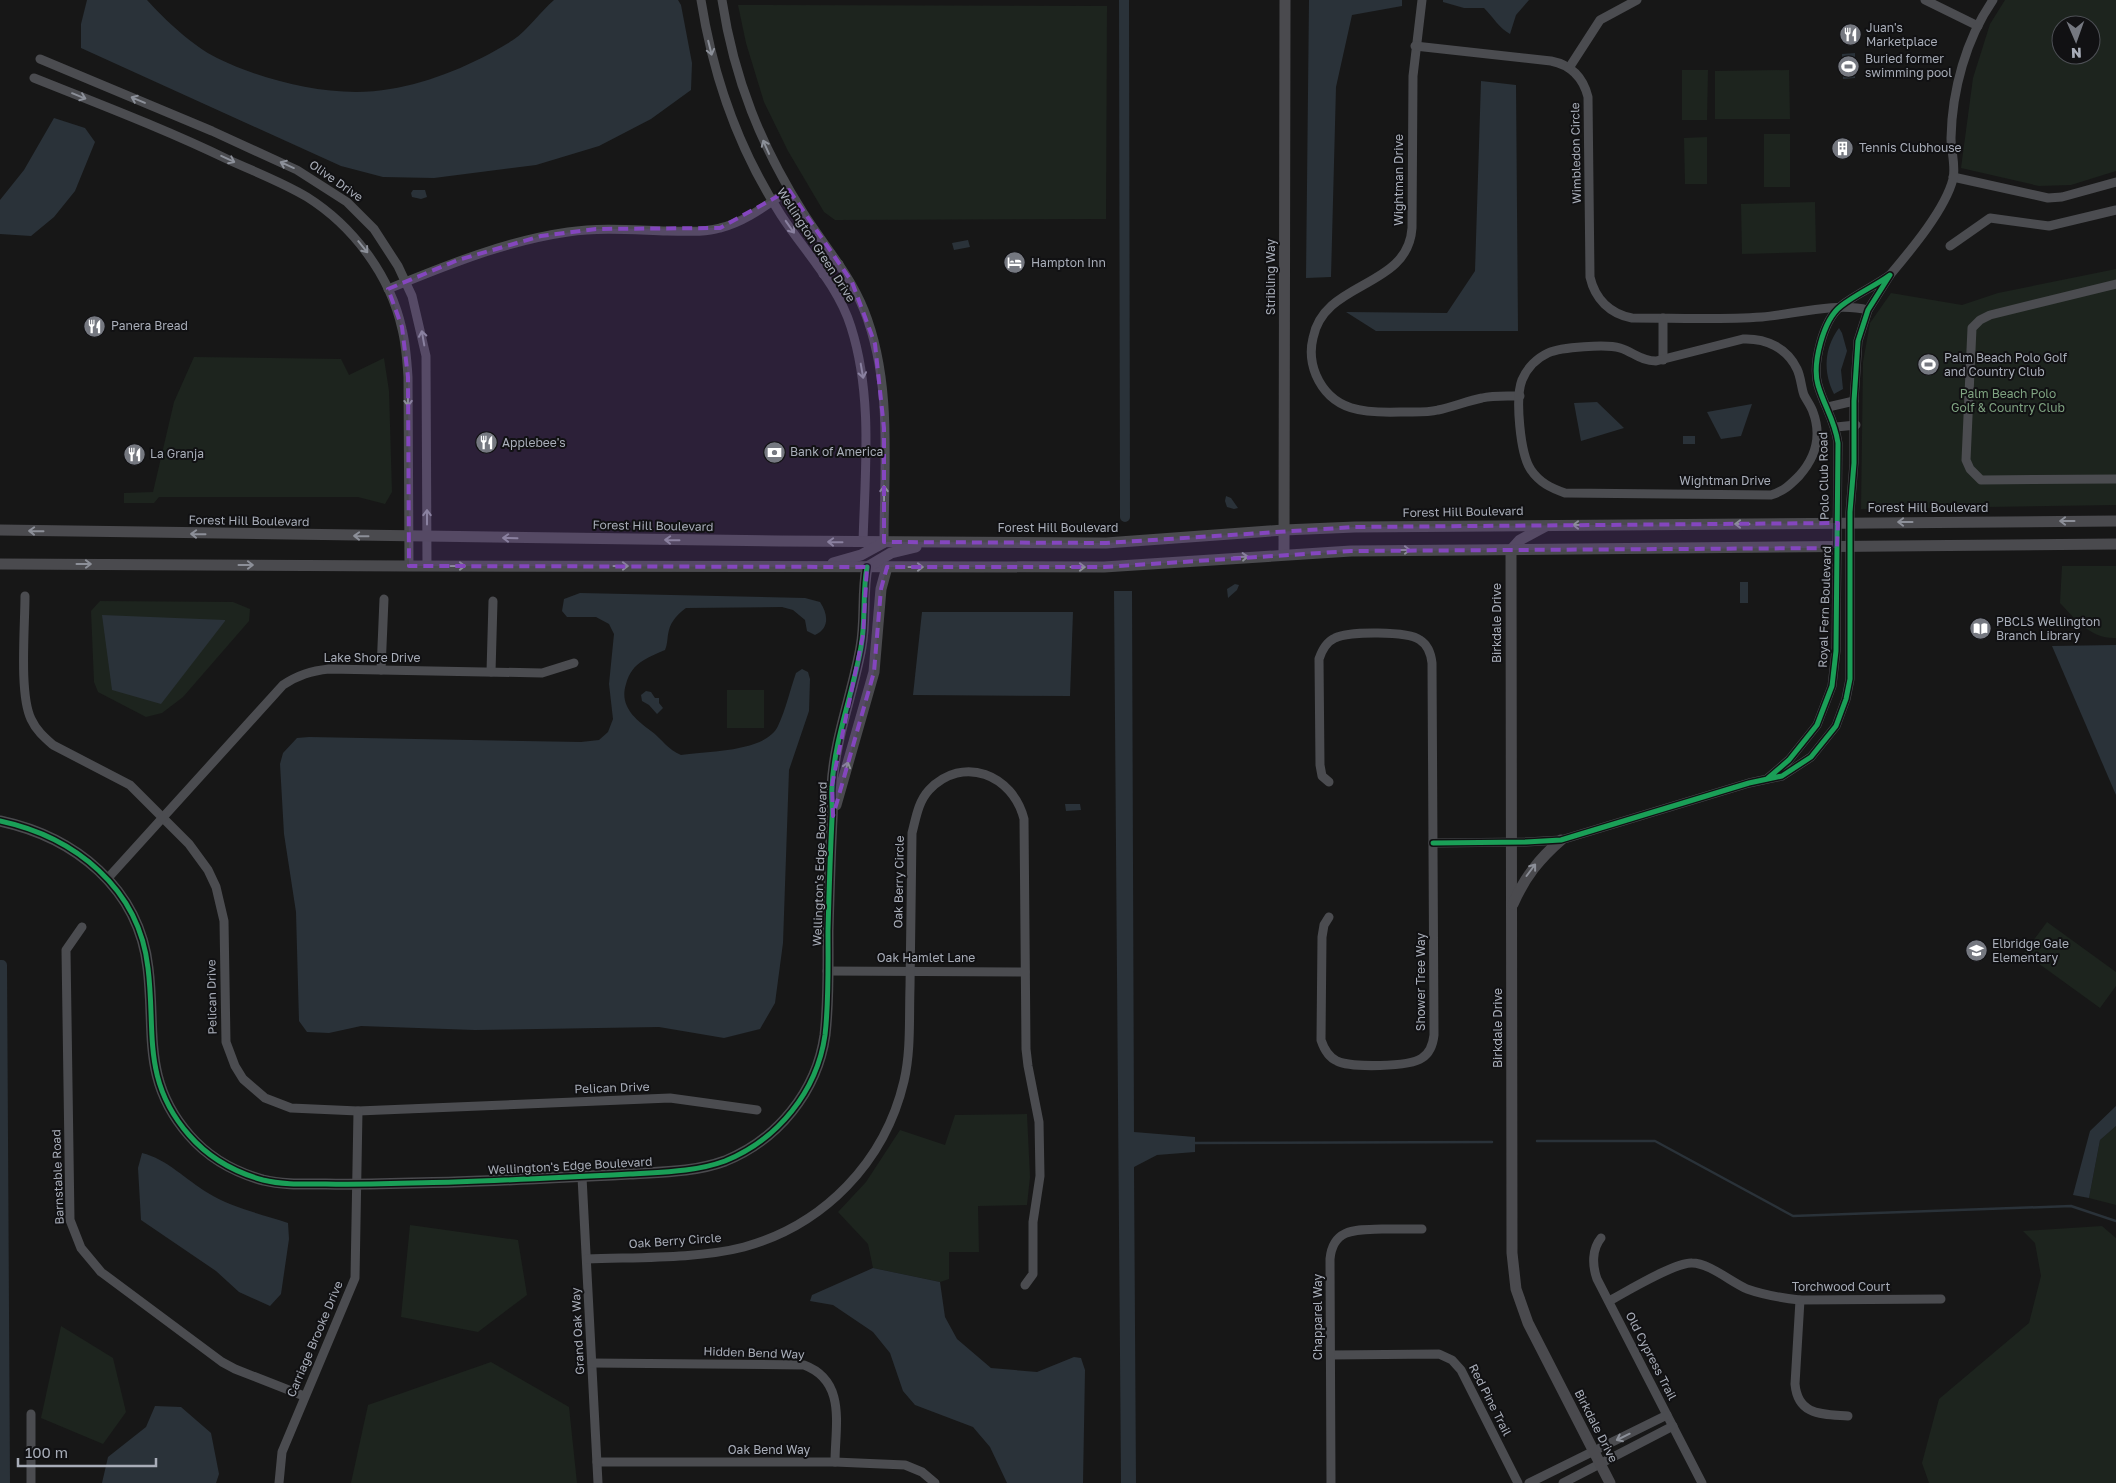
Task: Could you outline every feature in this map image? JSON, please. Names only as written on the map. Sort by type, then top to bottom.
[{"type":"main road","name":"Stribling Way","points":[[1284,554],[1285,0]]},
{"type":"main road","name":"Forest Hill Boulevard","points":[[0,530],[410,537],[1106,543],[1284,530],[1548,525],[1844,528],[2116,521]]},
{"type":"main road","points":[[1511,550],[1520,540],[1548,525]]},
{"type":"main road","points":[[822,566],[861,554],[884,542]]},
{"type":"main road","points":[[867,567],[891,553],[938,542]]},
{"type":"main road","points":[[0,564],[1104,567],[1351,550],[1851,548],[2116,544]]},
{"type":"main road","name":"Birkdale Drive","points":[[1511,550],[1510,843],[1512,908],[1512,1253],[1514,1274],[1516,1289],[1528,1323],[1610,1483]]},
{"type":"main road","name":"Wellington's Edge Boulevard","points":[[0,822],[25,827],[64,844],[94,864],[108,878],[127,904],[140,931],[149,970],[151,1046],[154,1066],[169,1107],[188,1134],[215,1158],[232,1168],[257,1178],[283,1184],[358,1185],[582,1177],[704,1167],[737,1155],[768,1136],[793,1110],[804,1094],[820,1058],[826,1020],[830,852],[833,816],[832,785],[863,635],[863,586],[867,567]]},
{"type":"main road","name":"Wellington's Edge Boulevard","points":[[833,816],[874,672],[881,589],[887,567]]},
{"type":"main road","points":[[1512,908],[1526,876],[1548,851],[1562,840]]},
{"type":"street","name":"Wellington Green Drive","points":[[702,0],[713,58],[728,106],[746,152],[773,201],[823,274],[851,326],[864,382],[866,434],[863,542]]},
{"type":"street","name":"Wellington Green Drive","points":[[722,0],[728,42],[738,78],[770,156],[789,190],[852,282],[875,344],[881,375],[884,428],[884,542]]},
{"type":"street","name":"Wightman Drive","points":[[1422,0],[1415,46],[1413,76],[1412,228],[1410,242],[1401,259],[1392,268],[1338,298],[1323,314],[1316,326],[1311,344],[1313,366],[1322,386],[1332,396],[1350,408],[1364,412],[1430,412],[1482,398],[1520,396]]},
{"type":"street","points":[[1415,46],[1551,61],[1569,68],[1600,20],[1637,0]]},
{"type":"street","points":[[1925,0],[1978,26]]},
{"type":"street","points":[[1993,0],[1978,26],[1962,67],[1954,105],[1951,138],[1953,177],[2048,198],[2062,197],[2116,182]]},
{"type":"street","name":"Olive Drive","points":[[40,59],[212,131],[297,170],[347,202],[374,229],[406,282],[417,313],[426,362],[426,566]]},
{"type":"street","name":"Wimbledon Circle","points":[[1569,68],[1580,77],[1588,97],[1590,277],[1593,289],[1604,305],[1620,315],[1632,318],[1759,317],[1839,307],[1856,307],[1868,310]]},
{"type":"street","points":[[34,78],[212,151],[306,197],[349,230],[368,254],[388,289],[402,327],[406,346],[410,566]]},
{"type":"street","name":"Polo Club Road","points":[[1844,528],[1856,425],[1854,401],[1858,340],[1868,310],[1890,275],[1939,210],[1953,177]]},
{"type":"street","points":[[388,289],[458,260],[504,245],[541,236],[596,229],[682,231],[720,228],[749,216],[789,190]]},
{"type":"street","points":[[1950,246],[1990,218],[2049,226],[2116,210]]},
{"type":"street","points":[[823,274],[839,264]]},
{"type":"street","name":"Polo Club Road","points":[[1844,528],[1836,427],[1818,384],[1816,360],[1822,335],[1839,307],[1890,275]]},
{"type":"street","points":[[2116,284],[1990,315],[1980,320],[1972,328],[1966,460],[1970,469],[1981,480],[2116,479]]},
{"type":"street","points":[[1663,318],[1663,360]]},
{"type":"street","name":"Wightman Drive","points":[[1750,339],[1769,342],[1789,357],[1796,368],[1804,394],[1814,412],[1817,433],[1816,446],[1811,460],[1794,482],[1784,491],[1771,495],[1566,493],[1552,488],[1541,481],[1528,465],[1521,446],[1520,396],[1522,381],[1532,364],[1542,356],[1554,351],[1611,346],[1625,350],[1643,360],[1663,360],[1750,339]]},
{"type":"street","points":[[1828,407],[1854,401]]},
{"type":"street","points":[[1836,427],[1856,425]]},
{"type":"street","name":"Royal Fern Boulevard","points":[[1510,843],[1562,840],[1782,776],[1812,757],[1836,726],[1846,699],[1851,662],[1851,548],[1844,528]]},
{"type":"street","name":"Royal Fern Boulevard","points":[[1767,779],[1789,760],[1817,725],[1832,686],[1836,651],[1837,548],[1844,528]]},
{"type":"street","name":"Pelican Drive","points":[[25,596],[24,695],[31,719],[44,737],[53,745],[130,785],[189,844],[199,856],[216,887],[224,921],[226,1042],[239,1072],[253,1089],[278,1104],[290,1108],[358,1111],[670,1098],[757,1110]]},
{"type":"street","points":[[381,670],[384,599]]},
{"type":"street","points":[[491,672],[493,602]]},
{"type":"street","name":"Shower Tree Way","points":[[1329,782],[1322,776],[1320,765],[1319,659],[1325,646],[1335,638],[1348,634],[1407,634],[1420,639],[1428,650],[1432,663],[1434,1035],[1431,1048],[1422,1058],[1410,1064],[1350,1064],[1337,1061],[1327,1053],[1321,1040],[1322,937],[1324,925],[1329,917]]},
{"type":"street","name":"Lake Shore Drive","points":[[108,878],[283,685],[294,678],[318,670],[542,673],[574,664]]},
{"type":"street","name":"Oak Berry Circle","points":[[586,1259],[701,1254],[744,1247],[775,1236],[805,1221],[856,1178],[876,1149],[896,1106],[908,1057],[912,833],[918,810],[925,795],[938,782],[967,772],[980,773],[1001,782],[1013,794],[1021,808],[1024,819],[1026,1049],[1039,1122],[1040,1176],[1033,1222],[1033,1274],[1025,1285]]},
{"type":"street","points":[[1433,843],[1510,843]]},
{"type":"street","name":"Barnstable Road","points":[[82,927],[66,950],[70,1220],[81,1248],[101,1272],[222,1362],[234,1369],[304,1396]]},
{"type":"street","name":"Oak Hamlet Lane","points":[[828,971],[1025,972]]},
{"type":"street","name":"Carriage Brooke Drive","points":[[279,1483],[282,1452],[355,1278],[358,1111]]},
{"type":"street","name":"Grand Oak Way","points":[[582,1177],[598,1483]]},
{"type":"street","name":"Chapparel Way","points":[[1331,1483],[1330,1259],[1333,1246],[1342,1235],[1354,1230],[1422,1229]]},
{"type":"street","name":"Old Cypress Trail","points":[[1601,1238],[1595,1249],[1594,1272],[1702,1483]]},
{"type":"street","name":"Torchwood Court","points":[[1608,1302],[1677,1266],[1691,1263],[1704,1266],[1746,1288],[1766,1295],[1800,1300],[1941,1299]]},
{"type":"street","points":[[1800,1300],[1795,1384],[1798,1397],[1806,1408],[1812,1412],[1848,1416]]},
{"type":"street","name":"Red Pine Trail","points":[[1331,1355],[1439,1354],[1452,1360],[1461,1370],[1518,1483]]},
{"type":"street","name":"Hidden Bend Way","points":[[592,1363],[804,1365],[814,1369],[828,1381],[835,1398],[835,1462]]},
{"type":"street","points":[[30,1414],[31,1483]]},
{"type":"street","points":[[1529,1483],[1667,1415]]},
{"type":"street","points":[[1563,1483],[1673,1426]]},
{"type":"street","name":"Oak Bend Way","points":[[597,1462],[835,1462],[905,1466],[922,1472],[935,1483]]},
{"type":"highlighted area","points":[[789,190],[852,282],[875,344],[884,428],[884,542],[1106,543],[1355,527],[1838,523],[1837,548],[1351,551],[1104,567],[887,567],[881,589],[874,672],[833,816],[832,785],[863,635],[867,567],[409,566],[408,377],[402,327],[388,289],[458,260],[541,236],[596,229],[720,228]]},
{"type":"green space","points":[[2005,0],[2116,0],[2116,171],[2071,185],[2039,186],[1961,168],[1973,78],[1990,24]]},
{"type":"green space","points":[[738,5],[1107,6],[1106,219],[835,220],[824,212],[788,151],[764,102],[746,43]]},
{"type":"green space","points":[[1682,70],[1708,70],[1707,120],[1682,120]]},
{"type":"green space","points":[[1789,70],[1790,119],[1715,119],[1715,71]]},
{"type":"green space","points":[[1764,134],[1790,134],[1790,187],[1764,187]]},
{"type":"green space","points":[[1707,137],[1707,184],[1685,184],[1684,138]]},
{"type":"green space","points":[[1815,202],[1816,252],[1742,254],[1741,204]]},
{"type":"green space","name":"Palm Beach Polo Golf & Country Club","points":[[2116,269],[2116,505],[1861,509],[1863,362],[1870,323],[1891,293],[1962,305],[1998,293]]},
{"type":"green space","points":[[194,357],[341,359],[349,375],[384,358],[389,391],[392,492],[385,504],[358,497],[159,497],[154,503],[124,503],[124,493],[153,492],[174,402]]},
{"type":"green space","points":[[2062,566],[2116,566],[2116,638],[2092,632],[2078,622],[2060,603]]},
{"type":"green space","points":[[100,601],[233,602],[250,609],[249,621],[183,697],[162,713],[146,717],[98,692],[94,682],[91,611]]},
{"type":"green space","points":[[727,690],[764,690],[764,728],[727,728]]},
{"type":"green space","points":[[2047,922],[2116,972],[2116,986],[2100,1008],[2024,953]]},
{"type":"green space","points":[[1027,1114],[1030,1177],[1027,1205],[978,1206],[979,1252],[949,1252],[949,1279],[940,1282],[873,1268],[868,1244],[838,1212],[866,1182],[900,1130],[945,1145],[955,1115]]},
{"type":"green space","points":[[2116,1126],[2116,1205],[2089,1198],[2100,1140]]},
{"type":"green space","points":[[410,1225],[518,1240],[527,1295],[478,1332],[401,1317]]},
{"type":"green space","points":[[2102,1226],[2116,1238],[2116,1483],[1929,1483],[1922,1463],[1939,1399],[2029,1323],[2041,1276],[2035,1243],[2023,1231]]},
{"type":"green space","points":[[61,1326],[113,1358],[126,1412],[103,1444],[41,1418]]},
{"type":"green space","points":[[491,1362],[569,1407],[577,1483],[351,1483],[368,1405]]},
{"type":"shaded area","points":[[87,0],[147,0],[162,16],[198,47],[236,67],[279,81],[302,86],[324,90],[369,92],[422,82],[469,64],[513,40],[554,0],[678,0],[681,5],[692,63],[691,90],[651,119],[599,146],[536,165],[434,178],[383,177],[341,166],[81,48],[81,24]]},
{"type":"shaded area","points":[[1309,0],[1402,0],[1402,6],[1352,15],[1336,87],[1331,277],[1306,278]]},
{"type":"shaded area","points":[[1443,0],[1529,0],[1516,15],[1510,34],[1499,26],[1484,8],[1464,8],[1443,2]]},
{"type":"shaded area","name":"Buried former swimming pool","points":[[1855,53],[1855,78],[1843,79],[1842,54]]},
{"type":"shaded area","points":[[1481,81],[1516,85],[1518,331],[1376,331],[1346,312],[1447,313],[1475,271]]},
{"type":"shaded area","points":[[54,118],[85,128],[95,142],[75,191],[54,217],[31,236],[0,234],[0,200],[24,170]]},
{"type":"shaded area","points":[[413,190],[425,190],[427,197],[421,199],[412,197],[411,193]]},
{"type":"shaded area","points":[[968,240],[970,247],[954,250],[952,243]]},
{"type":"shaded area","points":[[1839,328],[1847,351],[1841,370],[1843,389],[1834,394],[1828,377],[1827,360],[1830,344]]},
{"type":"shaded area","points":[[1597,402],[1624,428],[1581,441],[1574,403]]},
{"type":"shaded area","points":[[1752,404],[1741,436],[1721,439],[1707,412]]},
{"type":"shaded area","points":[[1683,436],[1695,436],[1695,444],[1683,444]]},
{"type":"shaded area","points":[[1226,496],[1231,498],[1238,508],[1227,507]]},
{"type":"shaded area","points":[[1740,582],[1748,582],[1748,603],[1740,603]]},
{"type":"shaded area","points":[[1235,584],[1239,585],[1237,590],[1228,598],[1227,589]]},
{"type":"shaded area","points":[[1114,591],[1132,591],[1134,1132],[1195,1137],[1195,1152],[1157,1155],[1134,1167],[1136,1483],[1121,1483]]},
{"type":"shaded area","points":[[580,593],[805,598],[820,602],[825,611],[825,625],[815,635],[807,631],[805,620],[793,610],[782,607],[686,608],[672,623],[665,650],[640,662],[632,670],[624,692],[627,705],[634,717],[676,753],[681,755],[720,751],[749,746],[771,735],[781,720],[796,673],[802,669],[808,672],[810,679],[809,711],[789,770],[783,943],[775,1003],[760,1029],[724,1038],[659,1027],[475,1030],[361,1026],[329,1033],[307,1032],[299,1021],[296,912],[284,834],[280,764],[283,753],[297,738],[309,737],[581,742],[599,740],[608,732],[613,719],[609,684],[614,634],[609,624],[596,617],[567,617],[562,611],[564,599]]},
{"type":"shaded area","points":[[922,612],[1073,612],[1070,696],[913,695]]},
{"type":"shaded area","points":[[102,615],[225,621],[161,704],[112,690]]},
{"type":"shaded area","points":[[2116,645],[2116,795],[2052,646]]},
{"type":"shaded area","points":[[646,691],[651,692],[655,698],[659,698],[659,703],[663,708],[657,714],[649,705],[642,701],[641,695]]},
{"type":"shaded area","points":[[1065,804],[1080,804],[1081,810],[1066,811]]},
{"type":"shaded area","points":[[2116,1106],[2116,1126],[2100,1140],[2089,1198],[2073,1195],[2090,1131]]},
{"type":"shaded area","points":[[142,1153],[160,1160],[217,1198],[237,1207],[288,1223],[289,1239],[281,1294],[270,1306],[239,1292],[216,1271],[141,1220],[138,1168]]},
{"type":"shaded area","points":[[873,1268],[940,1282],[945,1317],[957,1339],[991,1368],[1037,1372],[1074,1357],[1081,1358],[1085,1370],[1083,1483],[1007,1483],[990,1447],[973,1427],[915,1405],[903,1391],[890,1353],[873,1332],[833,1305],[810,1301],[812,1295]]},
{"type":"shaded area","points":[[155,1406],[181,1407],[211,1433],[219,1474],[216,1483],[102,1483],[108,1457],[146,1427]]},
{"type":"waterway","points":[[1124,0],[1125,517]]},
{"type":"waterway","points":[[0,965],[2,965],[5,1483]]},
{"type":"waterway","points":[[1537,1141],[1655,1141],[1793,1216],[2071,1206],[2116,1221]]},
{"type":"waterway","points":[[1194,1143],[1492,1142]]},
{"type":"cycle path","points":[[1433,843],[1561,840],[1749,783],[1782,776],[1811,757],[1836,726],[1846,699],[1850,679],[1850,512],[1854,463],[1854,401],[1858,341],[1868,310],[1890,275],[1841,306],[1829,321],[1820,343],[1817,366],[1818,385],[1838,443],[1836,651],[1832,686],[1817,725],[1789,760],[1767,779]]},
{"type":"cycle path","points":[[0,821],[54,839],[77,853],[99,870],[117,891],[132,914],[142,939],[148,968],[153,1054],[163,1095],[174,1115],[196,1143],[222,1163],[242,1173],[278,1183],[358,1184],[654,1173],[714,1165],[744,1152],[777,1127],[792,1112],[804,1094],[821,1056],[827,1009],[833,769],[861,647],[867,567]]},
{"type":"place","name":"Juan's Marketplace","points":[[1850,35]]},
{"type":"place","name":"Buried former swimming pool","points":[[1849,66]]},
{"type":"place","name":"Tennis Clubhouse","points":[[1843,148]]},
{"type":"place","name":"Hampton Inn","points":[[1015,263]]},
{"type":"place","name":"Panera Bread","points":[[95,326]]},
{"type":"place","name":"Palm Beach Polo Golf and Country Club","points":[[1928,365]]},
{"type":"place","name":"Applebee's","points":[[486,443]]},
{"type":"place","name":"Bank of America","points":[[774,452]]},
{"type":"place","name":"La Granja","points":[[134,454]]},
{"type":"place","name":"PBCLS Wellington Branch Library","points":[[1980,629]]},
{"type":"place","name":"Elbridge Gale Elementary","points":[[1976,951]]}]
